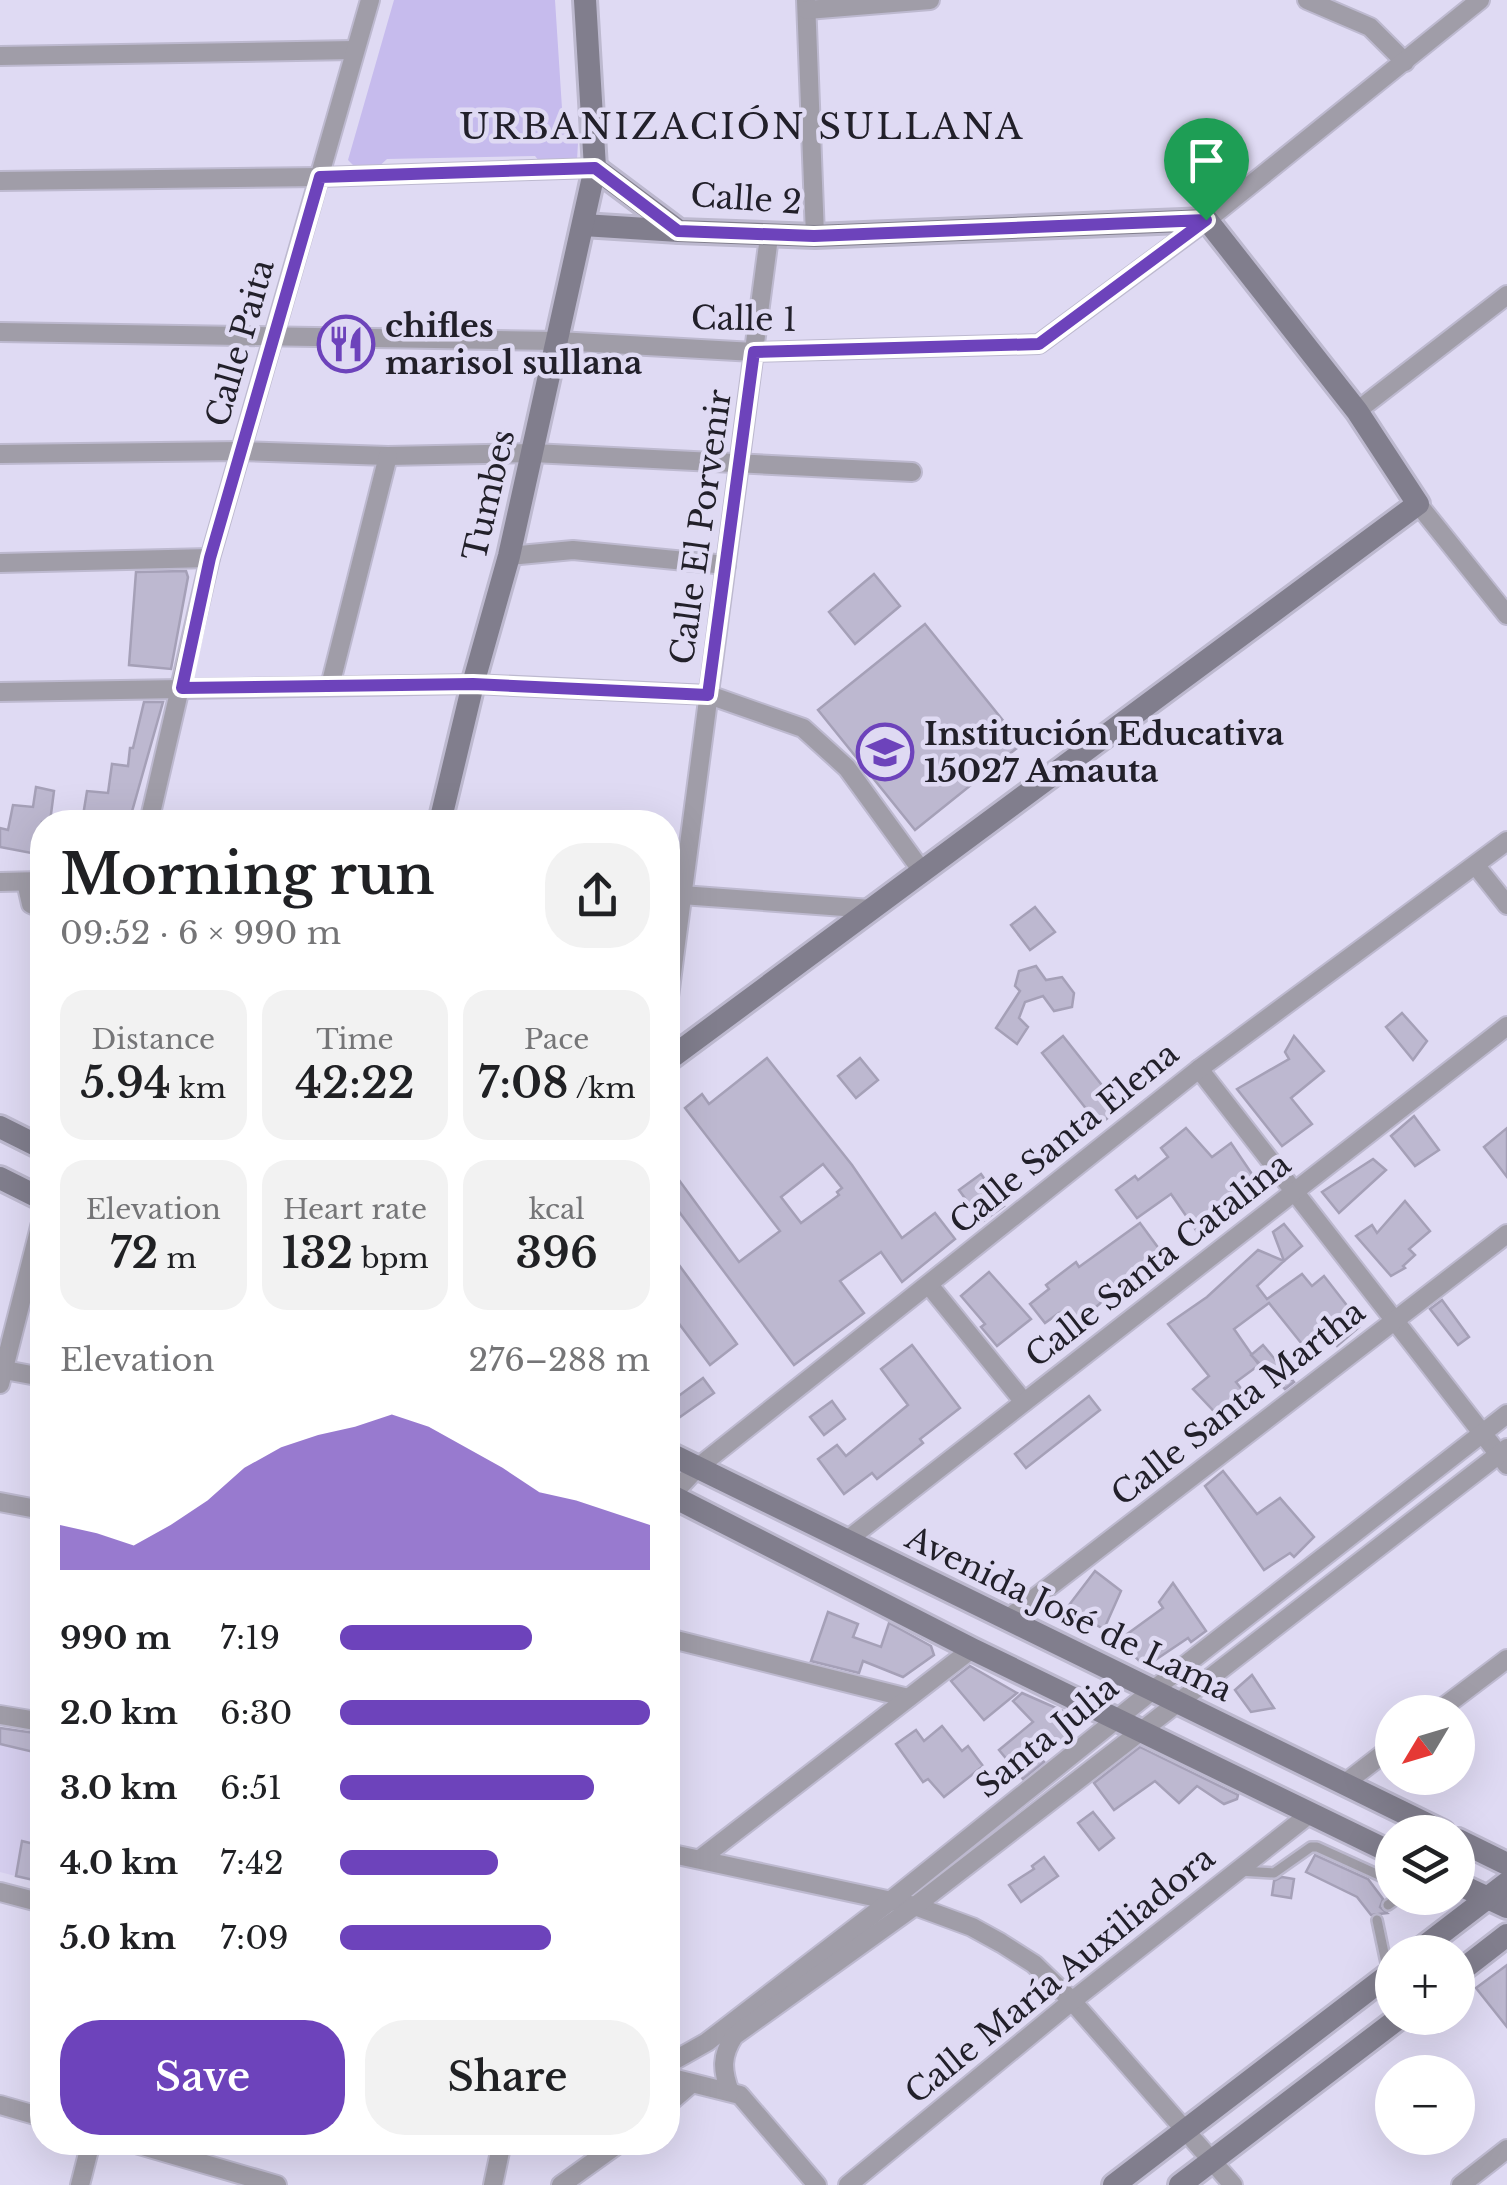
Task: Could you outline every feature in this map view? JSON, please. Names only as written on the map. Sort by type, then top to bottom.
[{"type":"street","name":"Calle Paita","points":[[152,810],[210,558],[370,0]]},
{"type":"street","name":"Tumbes","points":[[443,810],[509,556],[595,168],[586,0]]},
{"type":"street","points":[[814,236],[807,5],[930,0]]},
{"type":"street","points":[[1308,0],[1370,27],[1405,62]]},
{"type":"street","name":"Calle 1","points":[[0,332],[558,341],[754,352],[1039,344],[1206,220],[1480,0]]},
{"type":"street","points":[[0,56],[354,50]]},
{"type":"street","points":[[0,181],[595,168]]},
{"type":"street","name":"Calle 2","points":[[595,168],[678,231],[770,237],[1206,220]]},
{"type":"street","points":[[1206,220],[1357,411],[1418,504],[1507,615]]},
{"type":"street","points":[[583,225],[678,231]]},
{"type":"street","name":"Calle El Porvenir","points":[[680,864],[708,695],[770,237]]},
{"type":"street","points":[[1357,411],[1507,294]]},
{"type":"street","points":[[0,454],[533,453],[912,472]]},
{"type":"street","points":[[330,686],[388,456]]},
{"type":"street","points":[[680,1051],[1418,504]]},
{"type":"street","points":[[509,556],[574,550],[726,564]]},
{"type":"street","points":[[0,563],[210,558]]},
{"type":"street","points":[[0,692],[473,684],[708,695],[803,728],[847,768],[922,871]]},
{"type":"street","name":"Calle Santa Elena","points":[[680,1484],[1199,1069],[1507,842]]},
{"type":"street","points":[[1476,866],[1507,905]]},
{"type":"street","points":[[0,882],[30,882]]},
{"type":"street","points":[[680,894],[871,909]]},
{"type":"street","name":"Calle Santa Catalina","points":[[846,1541],[1507,1026]]},
{"type":"street","points":[[1199,1069],[1393,1322],[1504,1456]]},
{"type":"street","points":[[0,1127],[30,1142]]},
{"type":"street","points":[[0,1178],[30,1192]]},
{"type":"street","name":"Calle Santa Martha","points":[[1006,1620],[1507,1234]]},
{"type":"street","points":[[30,1264],[1,1374],[30,1376]]},
{"type":"street","points":[[928,1285],[1024,1402]]},
{"type":"street","name":"Santa Julia","points":[[680,2057],[707,2042],[889,1902],[1507,1414]]},
{"type":"street","name":"Santa Julia","points":[[730,2092],[722,2070],[725,2050],[734,2036],[915,1906],[1504,1456]]},
{"type":"street","name":"Avenida José de Lama","points":[[680,1459],[1407,1815]]},
{"type":"street","points":[[680,1501],[972,1649],[1375,1845]]},
{"type":"street","points":[[0,1502],[30,1508]]},
{"type":"street","points":[[680,1641],[908,1698]]},
{"type":"street","points":[[700,1859],[972,1649]]},
{"type":"street","points":[[1459,1695],[1507,1659]]},
{"type":"street","points":[[0,1715],[30,1720]]},
{"type":"street","points":[[1344,1784],[1375,1760]]},
{"type":"street","name":"Calle María Auxiliadora","points":[[848,2185],[1072,2001],[1311,1813]]},
{"type":"street","points":[[1475,1848],[1507,1864]]},
{"type":"street","points":[[680,1855],[915,1906],[1001,1942],[1034,1964],[1072,2001],[1233,2185]]},
{"type":"street","points":[[1445,1935],[1497,1903],[1507,1884]]},
{"type":"street","points":[[0,1892],[30,1900]]},
{"type":"street","points":[[1475,1959],[1507,1934]]},
{"type":"street","points":[[1114,2185],[1375,1985]]},
{"type":"street","points":[[1180,2185],[1377,2035]]},
{"type":"street","points":[[680,2080],[740,2095],[818,2185]]},
{"type":"street","points":[[680,2094],[691,2084]]},
{"type":"street","points":[[0,2105],[30,2114]]},
{"type":"street","points":[[1461,2185],[1507,2149]]},
{"type":"street","points":[[80,2185],[87,2155]]},
{"type":"street","points":[[174,2155],[277,2185]]},
{"type":"street","points":[[493,2185],[499,2155]]},
{"type":"street","points":[[561,2185],[603,2155]]},
{"type":"lane","points":[[1238,1870],[1274,1873],[1317,1847],[1375,1873]]},
{"type":"lane","points":[[1377,1920],[1381,1935]]},
{"type":"shaded area","points":[[394,0],[555,0],[563,124],[578,143],[577,160],[544,167],[535,156],[387,159],[375,170],[358,170],[348,160]]},
{"type":"shaded area","points":[[0,1732],[30,1737],[30,1880],[0,1872]]},
{"type":"building","points":[[186,571],[171,669],[129,665],[136,572]]},
{"type":"building","points":[[874,574],[900,606],[855,644],[829,612]]},
{"type":"building","points":[[925,624],[1022,744],[915,830],[818,710]]},
{"type":"building","points":[[144,702],[163,702],[132,810],[84,810],[87,791],[108,793],[112,764],[128,766]]},
{"type":"building","points":[[36,787],[54,791],[52,810],[30,810],[30,853],[0,847],[0,828],[8,830],[13,805],[33,807]]},
{"type":"building","points":[[1035,907],[1055,932],[1030,950],[1011,925]]},
{"type":"building","points":[[1036,966],[1046,980],[1062,977],[1074,993],[1072,1007],[1054,1011],[1043,996],[1025,1002],[1019,1018],[1028,1027],[1017,1044],[996,1028],[1020,991],[1015,986],[1019,971]]},
{"type":"building","points":[[1402,1013],[1427,1041],[1413,1060],[1386,1027]]},
{"type":"building","points":[[1063,1036],[1120,1108],[1099,1125],[1042,1053]]},
{"type":"building","points":[[1294,1036],[1324,1071],[1291,1098],[1312,1124],[1282,1146],[1237,1089],[1289,1059],[1285,1052]]},
{"type":"building","points":[[767,1058],[852,1165],[902,1238],[935,1213],[955,1239],[902,1282],[881,1252],[840,1281],[864,1313],[794,1365],[680,1213],[680,1181],[739,1262],[780,1231],[685,1108],[702,1094],[709,1104]],"holes":[[[823,1164],[842,1188],[837,1192],[839,1195],[801,1223],[781,1197]]]},
{"type":"building","points":[[860,1058],[878,1080],[856,1098],[838,1076]]},
{"type":"building","points":[[1414,1116],[1439,1150],[1415,1166],[1391,1136]]},
{"type":"building","points":[[1186,1128],[1212,1157],[1231,1143],[1256,1180],[1240,1192],[1248,1203],[1200,1236],[1171,1194],[1137,1218],[1116,1190],[1135,1176],[1138,1180],[1168,1157],[1161,1148]]},
{"type":"building","points":[[1507,1128],[1507,1177],[1484,1147]]},
{"type":"building","points":[[1373,1159],[1386,1170],[1339,1213],[1322,1192]]},
{"type":"building","points":[[981,1174],[1004,1206],[982,1222],[959,1190]]},
{"type":"building","points":[[1405,1201],[1430,1231],[1409,1249],[1415,1255],[1405,1268],[1391,1276],[1356,1236],[1372,1225],[1377,1233]]},
{"type":"building","points":[[1140,1223],[1165,1257],[1126,1281],[1089,1313],[1086,1309],[1066,1323],[1059,1313],[1045,1323],[1030,1304],[1049,1289],[1046,1285],[1076,1262],[1079,1267]]},
{"type":"building","points":[[1284,1224],[1302,1246],[1284,1261],[1273,1232]]},
{"type":"building","points":[[1258,1250],[1284,1261],[1257,1286],[1267,1299],[1302,1274],[1312,1286],[1324,1276],[1359,1327],[1337,1346],[1326,1333],[1306,1349],[1269,1303],[1234,1329],[1259,1365],[1236,1382],[1254,1405],[1227,1425],[1193,1389],[1209,1376],[1168,1324],[1207,1297]]},
{"type":"building","points":[[680,1266],[737,1344],[710,1365],[680,1325]]},
{"type":"building","points":[[989,1272],[1031,1319],[997,1346],[981,1327],[985,1324],[961,1296]]},
{"type":"building","points":[[1442,1300],[1469,1337],[1458,1345],[1430,1309]]},
{"type":"building","points":[[912,1345],[960,1408],[877,1479],[872,1473],[844,1494],[818,1459],[837,1445],[846,1456],[908,1405],[881,1369]]},
{"type":"building","points":[[1263,1345],[1294,1382],[1285,1389],[1251,1355]]},
{"type":"building","points":[[703,1378],[714,1393],[680,1417],[680,1395]]},
{"type":"building","points":[[1089,1396],[1100,1410],[1026,1468],[1015,1454]]},
{"type":"building","points":[[832,1401],[845,1419],[824,1435],[810,1417]]},
{"type":"building","points":[[1223,1471],[1257,1514],[1280,1498],[1314,1537],[1294,1557],[1290,1553],[1264,1570],[1205,1486]]},
{"type":"building","points":[[1095,1571],[1121,1591],[1104,1629],[1066,1609]]},
{"type":"building","points":[[1173,1583],[1206,1631],[1191,1642],[1188,1638],[1145,1667],[1119,1640],[1163,1608],[1159,1602]]},
{"type":"building","points":[[828,1612],[858,1624],[853,1637],[881,1647],[889,1623],[931,1646],[934,1655],[903,1677],[863,1661],[859,1673],[811,1661]]},
{"type":"building","points":[[970,1666],[1017,1693],[984,1720],[951,1681]]},
{"type":"building","points":[[1252,1675],[1274,1708],[1251,1712],[1235,1690]]},
{"type":"building","points":[[1022,1693],[1070,1714],[1071,1733],[1040,1758],[1044,1762],[1023,1779],[999,1750],[1033,1722],[1013,1701]]},
{"type":"building","points":[[942,1726],[962,1751],[968,1746],[983,1766],[944,1797],[928,1779],[923,1782],[896,1744],[916,1730],[924,1741]]},
{"type":"building","points":[[0,1728],[30,1732],[30,1751],[0,1744]]},
{"type":"building","points":[[1140,1747],[1238,1795],[1237,1799],[1224,1804],[1197,1786],[1179,1803],[1155,1781],[1114,1810],[1094,1783]]},
{"type":"building","points":[[1093,1812],[1114,1838],[1099,1850],[1078,1823]]},
{"type":"building","points":[[22,1841],[30,1843],[30,1879],[16,1876]]},
{"type":"building","points":[[1315,1855],[1368,1879],[1375,1888],[1375,1914],[1371,1915],[1357,1897],[1306,1872]]},
{"type":"building","points":[[1044,1857],[1058,1876],[1021,1902],[1009,1885],[1034,1869],[1032,1866]]},
{"type":"building","points":[[1282,1877],[1294,1879],[1291,1898],[1272,1895],[1274,1881]]},
{"type":"building","points":[[1507,1965],[1507,2027],[1476,1988]]},
{"type":"place","name":"chifles marisol sullana","points":[[346,344]]},
{"type":"place","name":"Institución Educativa 15027 Amauta","points":[[885,752]]},
{"type":"district","name":"URBANIZACIÓN SULLANA","points":[[742,127]]},
{"type":"route","points":[[595,168],[678,231],[770,237],[1206,220],[1039,344],[754,352],[708,695],[473,684],[182,688],[210,558],[320,177],[595,168]]}]
